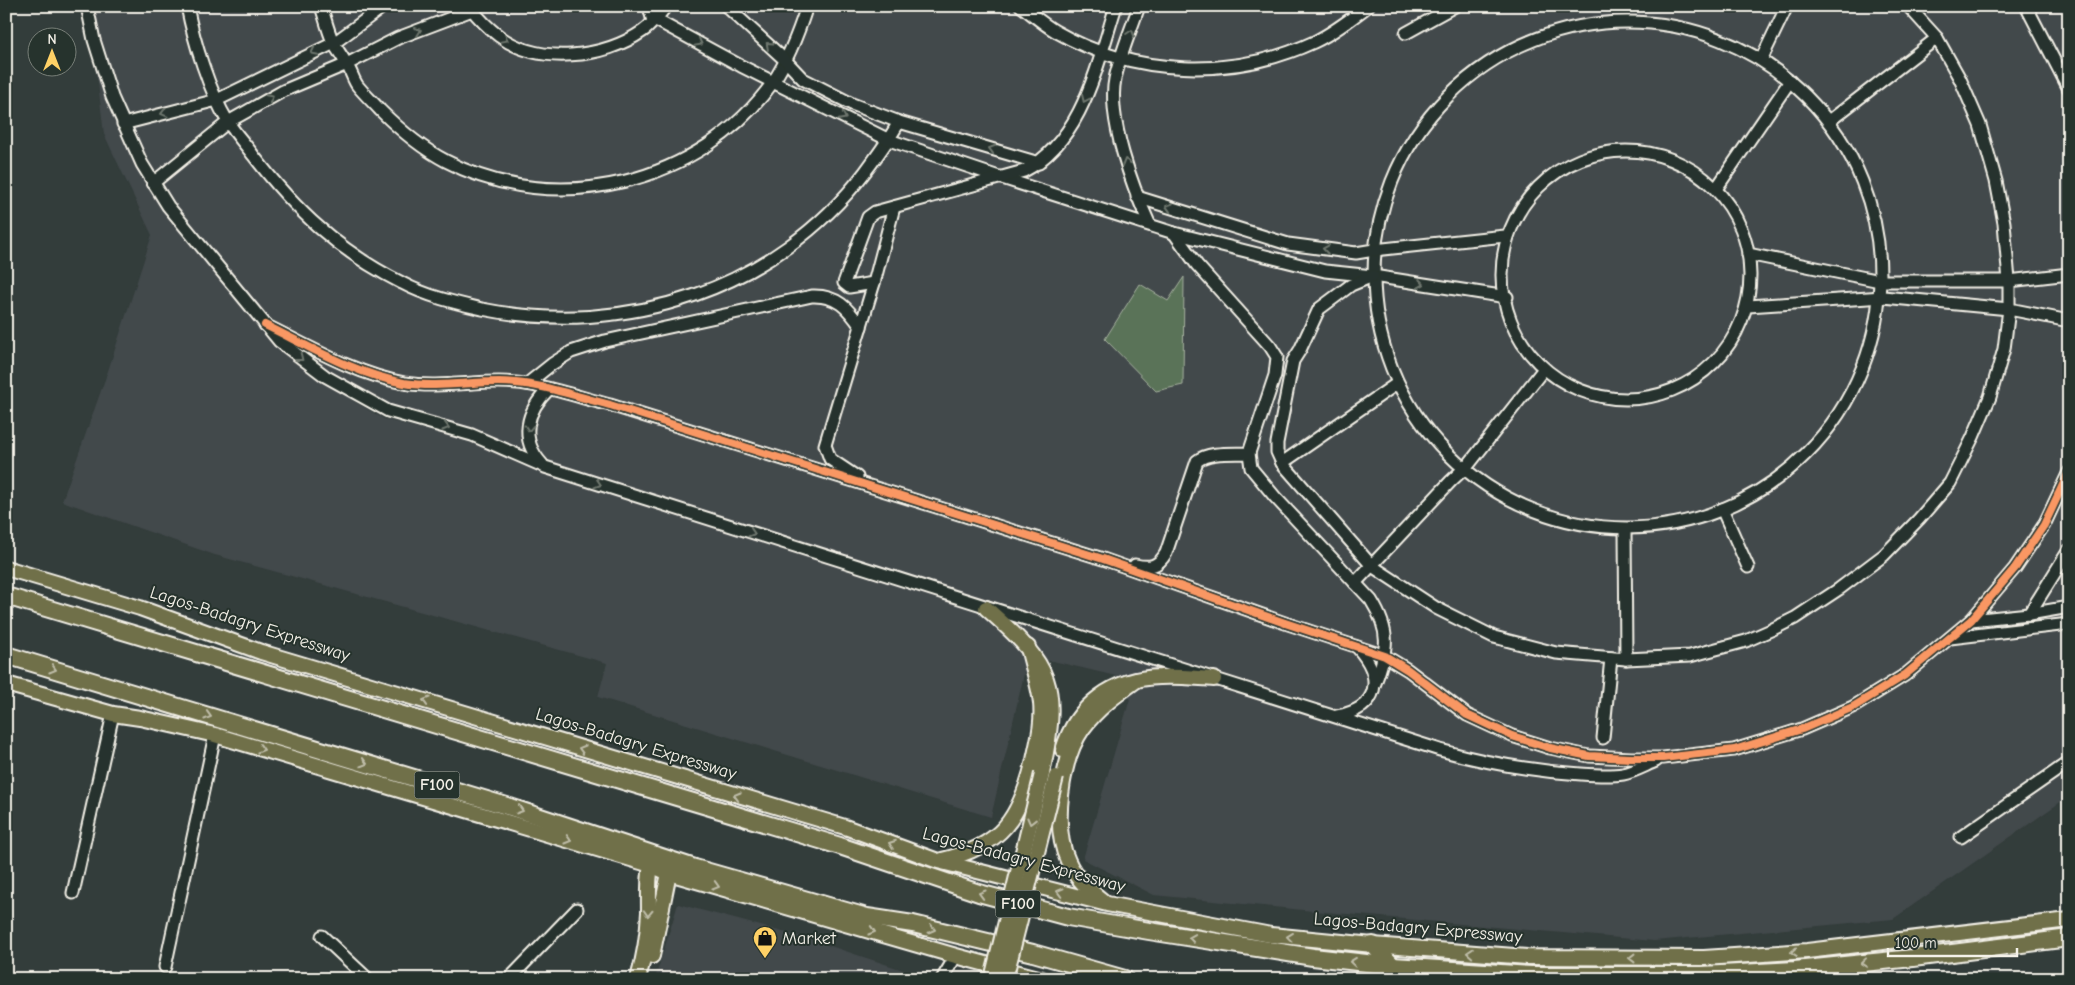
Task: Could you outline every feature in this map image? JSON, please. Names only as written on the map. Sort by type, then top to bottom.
[{"type":"highway","name":"F100","points":[[6,596],[840,846],[980,893],[1068,917],[1149,931],[1313,958],[1393,966],[1531,975],[1702,975],[1795,970],[1913,958],[2069,938]]},
{"type":"highway","name":"F100","points":[[6,655],[510,807],[695,868],[867,917],[913,924],[1033,953],[1125,979]]},
{"type":"highway","points":[[1373,945],[1393,966]]},
{"type":"main road","name":"Lagos-Badagry Expressway","points":[[6,568],[140,608],[261,652],[845,827],[938,860],[1107,904],[1271,934],[1527,958],[1704,958],[1807,951],[2069,920]]},
{"type":"main road","points":[[986,608],[1028,647],[1045,675],[1052,702],[1049,775],[1005,979]]},
{"type":"main road","points":[[938,860],[969,852],[994,838],[1005,827],[1021,801],[1040,735],[1042,715],[1039,690],[1028,647]]},
{"type":"main road","points":[[992,979],[1049,775],[1072,727],[1082,712],[1103,694],[1137,680],[1161,677],[1214,679]]},
{"type":"main road","points":[[1107,904],[1082,882],[1068,862],[1063,849],[1061,834],[1061,802],[1068,762],[1081,730],[1106,702],[1137,680]]},
{"type":"main road","points":[[6,684],[114,714],[215,735],[651,865],[669,872],[956,956],[1042,979]]},
{"type":"main road","points":[[638,979],[645,949],[649,914],[648,880],[651,865]]},
{"type":"main road","points":[[646,979],[669,872]]},
{"type":"street","points":[[87,6],[103,71],[132,144],[168,206],[265,325],[286,347],[325,376],[388,411],[472,435],[545,468],[1475,760],[1556,772],[1596,775],[1624,774],[1663,758]]},
{"type":"street","points":[[187,6],[194,35],[217,100],[228,122],[294,205],[344,248],[403,284],[458,303],[518,316],[573,318],[630,313],[689,298],[742,276],[786,249],[823,218],[858,181],[889,140],[899,122]]},
{"type":"street","points":[[321,6],[334,43],[357,84],[399,129],[426,149],[446,161],[496,180],[546,188],[571,189],[622,182],[653,174],[676,164],[725,133],[745,114],[773,82],[785,60],[807,6]]},
{"type":"street","points":[[124,124],[217,100],[334,43],[384,6]]},
{"type":"street","points":[[649,6],[652,18],[773,82],[889,140],[1174,233],[1325,271],[1373,276],[1507,297]]},
{"type":"street","points":[[153,183],[228,122],[283,91],[347,64],[398,38],[471,8],[499,36],[519,46],[544,54],[570,55],[597,52],[623,42],[644,31],[656,20],[666,6]]},
{"type":"street","points":[[726,6],[803,79],[852,104],[899,122],[1039,163]]},
{"type":"street","points":[[1021,6],[1054,30],[1101,52],[1122,59],[1196,69],[1238,66],[1277,57],[1316,41],[1368,6]]},
{"type":"street","points":[[874,283],[849,286],[844,283],[868,217],[875,212],[1002,178],[1024,171],[1039,163],[1052,151],[1079,112],[1088,92],[1116,6]]},
{"type":"street","points":[[1139,6],[1115,80],[1115,106],[1124,154],[1137,197],[1150,224]]},
{"type":"street","points":[[1406,33],[1455,6]]},
{"type":"street","points":[[1761,60],[1787,6]]},
{"type":"street","points":[[1373,276],[1345,289],[1319,309],[1293,361],[1277,443],[1277,452],[1282,463],[1372,566],[1436,608],[1494,636],[1556,652],[1611,658],[1690,656],[1746,641],[1795,618],[1839,590],[1884,555],[1920,519],[1950,483],[1990,397],[2004,349],[2009,309],[2009,281],[2004,224],[1996,181],[1980,125],[1960,79],[1937,38],[1908,6]]},
{"type":"street","points":[[2026,6],[2069,89]]},
{"type":"street","points":[[1626,22],[1673,26],[1719,39],[1761,60],[1790,81],[1832,118],[1866,187],[1878,231],[1882,297],[1875,332],[1862,371],[1844,407],[1808,455],[1758,491],[1722,509],[1676,522],[1625,530],[1584,523],[1541,512],[1461,472],[1428,436],[1395,385],[1383,346],[1376,305],[1373,276],[1374,250],[1382,212],[1398,167],[1422,126],[1453,91],[1483,68],[1533,41],[1578,27],[1626,22]]},
{"type":"street","points":[[1832,118],[1937,38]]},
{"type":"street","points":[[1718,186],[1790,81]]},
{"type":"street","points":[[1615,150],[1652,153],[1686,166],[1718,186],[1740,227],[1748,254],[1748,306],[1726,352],[1687,385],[1666,394],[1638,400],[1588,395],[1563,384],[1543,370],[1519,342],[1507,297],[1505,236],[1522,204],[1547,177],[1579,158],[1615,150]]},
{"type":"street","points":[[1137,197],[1288,244],[1356,253],[1505,236]]},
{"type":"street","points":[[876,488],[834,464],[826,453],[825,445],[874,283],[894,207]]},
{"type":"street","points":[[1174,233],[1197,265],[1270,346],[1277,357],[1275,375],[1249,453],[1251,468],[1371,600],[1379,612],[1386,634],[1385,656],[1370,696],[1358,710],[1335,717]]},
{"type":"street","points":[[1748,254],[1880,281],[2009,281],[2069,274]]},
{"type":"street","points":[[527,384],[571,352],[597,344],[812,296],[830,297],[842,303],[861,327]]},
{"type":"street","points":[[1748,306],[1882,297],[2009,309],[2069,321]]},
{"type":"street","points":[[265,325],[353,368],[373,375],[397,381],[433,385],[500,382],[527,384],[610,405],[1103,559],[1385,656],[1408,670],[1467,715],[1512,736],[1550,748],[1589,756],[1663,758],[1734,750],[1802,729],[1853,707],[1905,675],[1971,620],[2015,568],[2044,526],[2069,472]]},
{"type":"street","points":[[1354,582],[1372,566],[1461,472],[1543,370]]},
{"type":"street","points":[[1282,463],[1395,385]]},
{"type":"street","points":[[545,468],[532,452],[529,443],[528,425],[534,407],[549,390]]},
{"type":"street","points":[[1103,559],[1148,568],[1161,562],[1166,553],[1197,461],[1201,457],[1249,453]]},
{"type":"street","points":[[1722,509],[1748,567]]},
{"type":"street","points":[[1625,530],[1626,658]]},
{"type":"street","points":[[2029,614],[2069,550]]},
{"type":"street","points":[[1971,620],[2029,614],[2069,607]]},
{"type":"street","points":[[1948,638],[2069,624]]},
{"type":"street","points":[[1356,646],[1370,664],[1375,683]]},
{"type":"street","points":[[1603,738],[1611,658]]},
{"type":"street","points":[[73,893],[114,714]]},
{"type":"street","points":[[165,968],[215,735]]},
{"type":"street","points":[[1961,837],[2069,762]]},
{"type":"street","points":[[509,979],[577,909]]},
{"type":"street","points":[[322,936],[368,979]]},
{"type":"street","points":[[942,979],[956,956]]},
{"type":"shaded area","points":[[83,6],[2069,6],[2069,796],[1893,919],[1654,941],[1154,895],[1083,859],[1130,699],[1116,676],[1053,661],[1027,661],[991,817],[598,697],[607,663],[215,555],[62,501],[108,371],[152,235],[104,134],[98,83]],"holes":[[[190,243],[293,356],[292,357],[239,302]],[[350,399],[457,438],[384,419]]]},
{"type":"shaded area","name":"Market","points":[[678,904],[809,939],[930,979],[655,979]]},
{"type":"green space","points":[[1184,277],[1183,385],[1156,391],[1105,339],[1140,284],[1168,301]]},
{"type":"cycle path","points":[[265,325],[333,359],[386,379],[428,385],[499,382],[527,384],[555,390],[610,405],[1103,559],[1385,656],[1408,670],[1467,715],[1512,736],[1550,748],[1589,756],[1663,758],[1734,750],[1802,729],[1853,707],[1905,675],[1971,620],[2015,568],[2044,525],[2069,472]]},
{"type":"place","name":"Market","points":[[765,959]]}]
